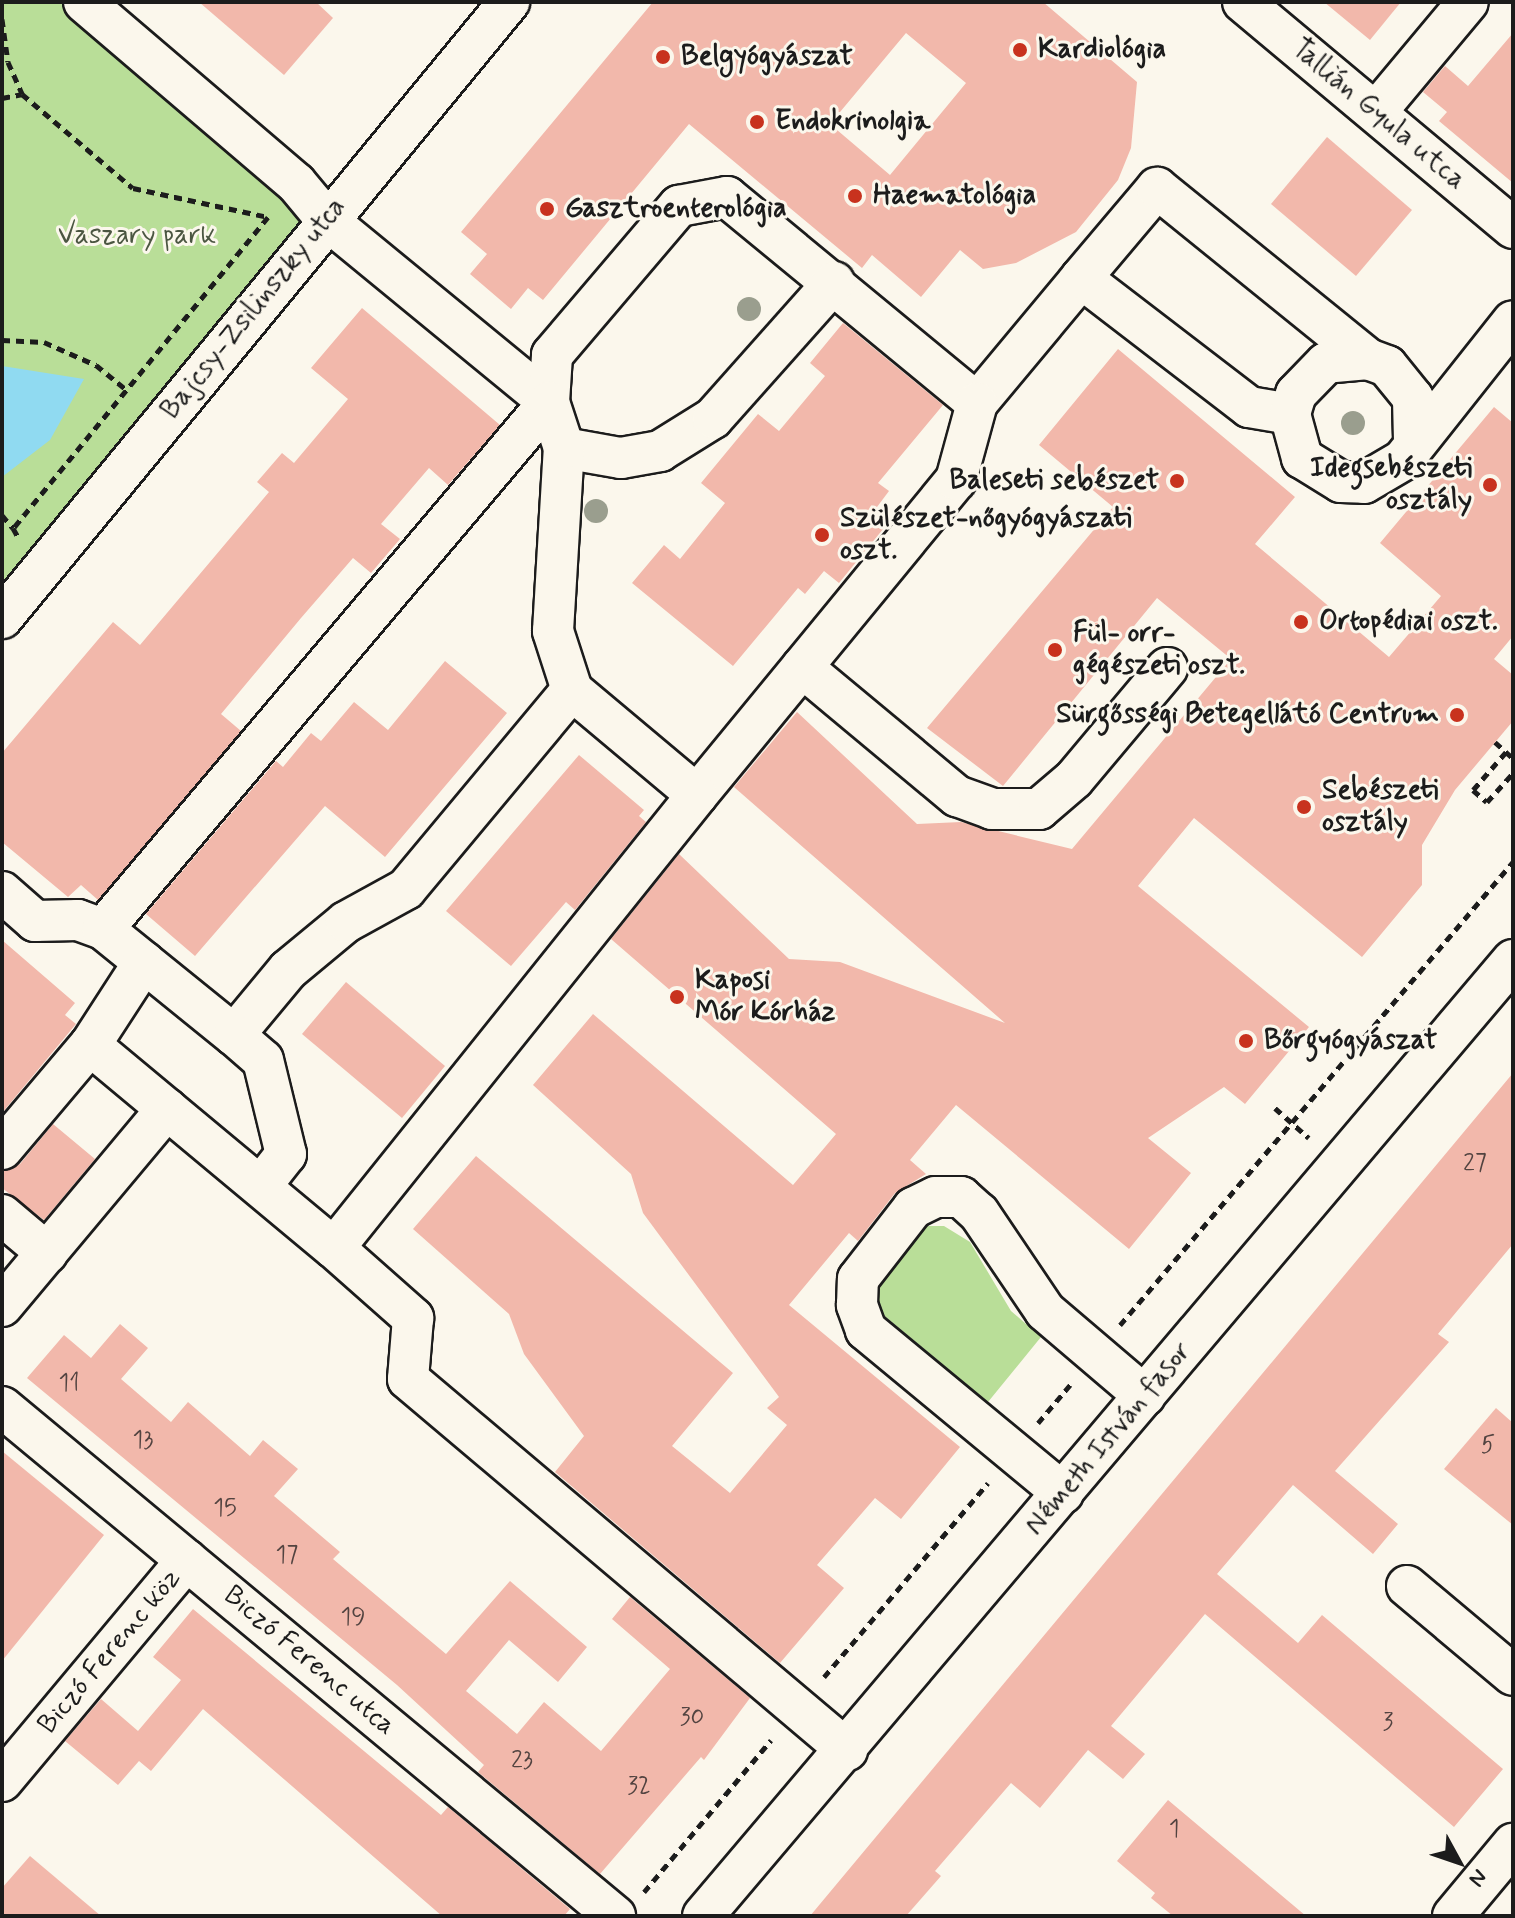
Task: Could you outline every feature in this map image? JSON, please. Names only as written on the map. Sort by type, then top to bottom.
[{"type":"street","points":[[84,2],[296,183],[326,219],[549,402]]},
{"type":"street","name":"Bajcsy-Zsilinszky utca","points":[[2,618],[326,219],[509,2]]},
{"type":"street","name":"Tallián Gyula utca","points":[[1243,2],[1513,228]]},
{"type":"street","points":[[1376,112],[1468,2]]},
{"type":"street","points":[[334,1248],[697,795],[956,480],[977,403],[1157,188],[1368,359],[1387,366],[1413,398],[1414,440]]},
{"type":"street","points":[[697,795],[572,690],[553,631],[564,448],[549,402],[552,355],[679,206],[727,197],[834,282],[977,403]]},
{"type":"street","points":[[1081,278],[1249,407],[1290,414]]},
{"type":"street","points":[[564,448],[621,458],[660,451],[713,418],[834,282]]},
{"type":"street","points":[[1368,359],[1326,363],[1296,394],[1290,414],[1302,458],[1341,482],[1385,475],[1513,321]]},
{"type":"street","points":[[103,929],[549,402]]},
{"type":"street","points":[[802,667],[957,796],[992,809],[1039,809],[1074,779],[1167,668]]},
{"type":"street","points":[[234,1035],[288,970],[346,922],[406,889],[572,690]]},
{"type":"street","points":[[2,892],[35,921],[78,920],[103,929],[263,1060],[286,1154],[261,1186]]},
{"type":"street","name":"Németh István fasor","points":[[703,1916],[847,1750],[1513,960]]},
{"type":"street","points":[[2,1149],[90,1045],[144,962]]},
{"type":"street","points":[[90,1045],[261,1186],[413,1318],[408,1379],[847,1750]]},
{"type":"street","points":[[2,1306],[167,1109]]},
{"type":"street","points":[[1063,1493],[866,1330],[857,1305],[858,1279],[913,1208],[936,1197],[961,1197],[979,1213],[1045,1311],[1145,1396]]},
{"type":"street","points":[[2,1215],[47,1253]]},
{"type":"street","name":"Biczó Ferenc utca","points":[[2,1407],[187,1560],[625,1910]]},
{"type":"street","name":"Biczó Ferenc köz","points":[[2,1781],[187,1560]]},
{"type":"street","points":[[1407,1586],[1513,1675]]},
{"type":"street","points":[[1453,1916],[1513,1844]]},
{"type":"path","points":[[2,19],[8,62]]},
{"type":"path","points":[[2,50],[22,94],[133,188],[268,217],[13,528]]},
{"type":"path","points":[[2,98],[22,94]]},
{"type":"path","points":[[2,340],[44,342],[96,365],[128,391]]},
{"type":"path","points":[[2,515],[13,528],[38,575]]},
{"type":"path","points":[[1495,742],[1513,758]]},
{"type":"path","points":[[1506,752],[1473,790],[1487,802],[1513,773]]},
{"type":"path","points":[[625,1910],[1513,862]]},
{"type":"green space","name":"Vaszary park","points":[[2,2],[68,2],[326,219],[2,607]]},
{"type":"green space","points":[[923,1226],[944,1226],[970,1242],[1011,1311],[1041,1337],[988,1402],[882,1314],[875,1294],[878,1272]]},
{"type":"water","points":[[2,366],[84,379],[50,440],[2,477]]},
{"type":"building","points":[[199,2],[316,2],[333,18],[284,75]]},
{"type":"building","points":[[653,2],[1043,2],[1137,82],[1131,148],[1118,180],[1076,232],[1016,263],[983,269],[960,250],[921,297],[872,255],[862,268],[689,124],[543,300],[528,288],[511,309],[470,274],[487,254],[461,232]],"holes":[[[906,33],[966,83],[890,175],[830,124]]]},
{"type":"building","points":[[1324,2],[1401,2],[1370,40]]},
{"type":"building","points":[[1513,33],[1513,183],[1439,121],[1447,112],[1423,92],[1445,66],[1468,86]]},
{"type":"building","points":[[1327,137],[1412,210],[1356,276],[1271,204]]},
{"type":"building","points":[[362,308],[500,425],[448,485],[429,468],[381,524],[400,539],[371,573],[353,558],[301,618],[221,714],[241,731],[98,900],[81,885],[68,897],[2,842],[2,753],[113,622],[140,645],[269,492],[257,482],[282,453],[294,463],[348,399],[311,368]]},
{"type":"building","points":[[843,323],[943,405],[878,483],[889,491],[874,511],[888,523],[839,583],[824,571],[805,594],[798,588],[733,666],[632,583],[664,545],[680,559],[725,503],[701,483],[758,414],[779,431],[825,376],[810,363]]},
{"type":"building","points":[[1118,349],[1295,497],[1255,544],[1389,657],[1441,596],[1380,543],[1494,407],[1513,423],[1513,636],[1494,659],[1513,675],[1513,721],[1455,790],[1422,845],[1422,885],[1362,957],[1194,818],[1138,886],[1309,1027],[1245,1104],[1224,1087],[1148,1138],[1191,1173],[1129,1249],[956,1105],[910,1160],[926,1174],[895,1193],[858,1241],[849,1233],[789,1305],[960,1447],[901,1519],[875,1498],[817,1565],[844,1588],[780,1663],[555,1472],[584,1436],[524,1354],[509,1314],[413,1229],[476,1156],[733,1373],[672,1446],[730,1493],[787,1425],[767,1408],[779,1397],[643,1213],[631,1174],[533,1085],[593,1014],[793,1185],[836,1134],[611,939],[679,854],[789,959],[840,962],[1005,1023],[734,787],[797,712],[917,824],[961,822],[1072,849],[1231,659],[1157,598],[1003,786],[927,728],[1113,507],[1039,445]]},
{"type":"building","points":[[445,661],[507,713],[385,857],[325,806],[195,956],[146,914],[276,761],[283,767],[311,733],[321,741],[354,702],[388,730]]},
{"type":"building","points":[[579,755],[644,810],[639,816],[646,822],[575,910],[566,902],[511,966],[446,911]]},
{"type":"building","points":[[2,940],[75,1003],[65,1015],[76,1024],[2,1113]]},
{"type":"building","points":[[346,982],[445,1066],[402,1118],[302,1034]]},
{"type":"building","points":[[1513,1073],[1513,1244],[1438,1334],[1449,1342],[1335,1471],[1398,1524],[1373,1554],[1293,1485],[1217,1574],[1298,1643],[1322,1615],[1503,1769],[1454,1827],[1205,1614],[1111,1726],[1145,1754],[1123,1779],[1088,1750],[1040,1808],[1011,1783],[935,1871],[941,1876],[906,1916],[810,1916]]},
{"type":"building","points":[[53,1124],[95,1159],[44,1220],[2,1188],[2,1171],[20,1164]]},
{"type":"building","points":[[120,1324],[148,1348],[121,1379],[171,1422],[188,1402],[250,1456],[263,1440],[298,1469],[274,1496],[340,1552],[333,1559],[446,1654],[510,1581],[587,1647],[558,1682],[509,1640],[466,1691],[517,1734],[544,1702],[601,1751],[670,1669],[612,1619],[630,1597],[750,1698],[704,1760],[701,1757],[600,1874],[478,1772],[484,1765],[397,1685],[27,1378],[64,1335],[91,1358]]},
{"type":"building","points":[[1496,1408],[1513,1423],[1513,1525],[1444,1469]]},
{"type":"building","points":[[2,1451],[104,1535],[2,1661]]},
{"type":"building","points":[[193,1609],[441,1815],[448,1807],[570,1909],[564,1916],[442,1916],[203,1709],[151,1771],[139,1761],[118,1785],[65,1741],[101,1699],[138,1731],[181,1680],[153,1657]]},
{"type":"building","points":[[1168,1800],[1306,1916],[1173,1916],[1151,1898],[1155,1893],[1117,1861]]},
{"type":"building","points":[[30,1856],[101,1916],[2,1916],[2,1888]]},
{"type":"place","name":"Kardiológia","points":[[1020,50]]},
{"type":"place","name":"Belgyógyászat","points":[[663,57]]},
{"type":"place","name":"Endokrinolgia","points":[[757,122]]},
{"type":"place","name":"Haematológia","points":[[855,196]]},
{"type":"place","name":"Gasztroenterológia","points":[[547,209]]},
{"type":"place","name":"Baleseti sebészet","points":[[1177,481]]},
{"type":"place","name":"Idegsebészeti osztály","points":[[1490,485]]},
{"type":"place","name":"Szülészet-nőgyógyászati oszt.","points":[[822,535]]},
{"type":"place","name":"Ortopédiai oszt.","points":[[1301,622]]},
{"type":"place","name":"Fül- orr- gégészeti oszt.","points":[[1055,650]]},
{"type":"place","name":"Sürgősségi Betegellátó Centrum","points":[[1457,715]]},
{"type":"place","name":"Sebészeti osztály","points":[[1304,807]]},
{"type":"place","name":"Kaposi Mór Kórház","points":[[677,997]]},
{"type":"place","name":"Bőrgyógyászat","points":[[1246,1041]]}]
